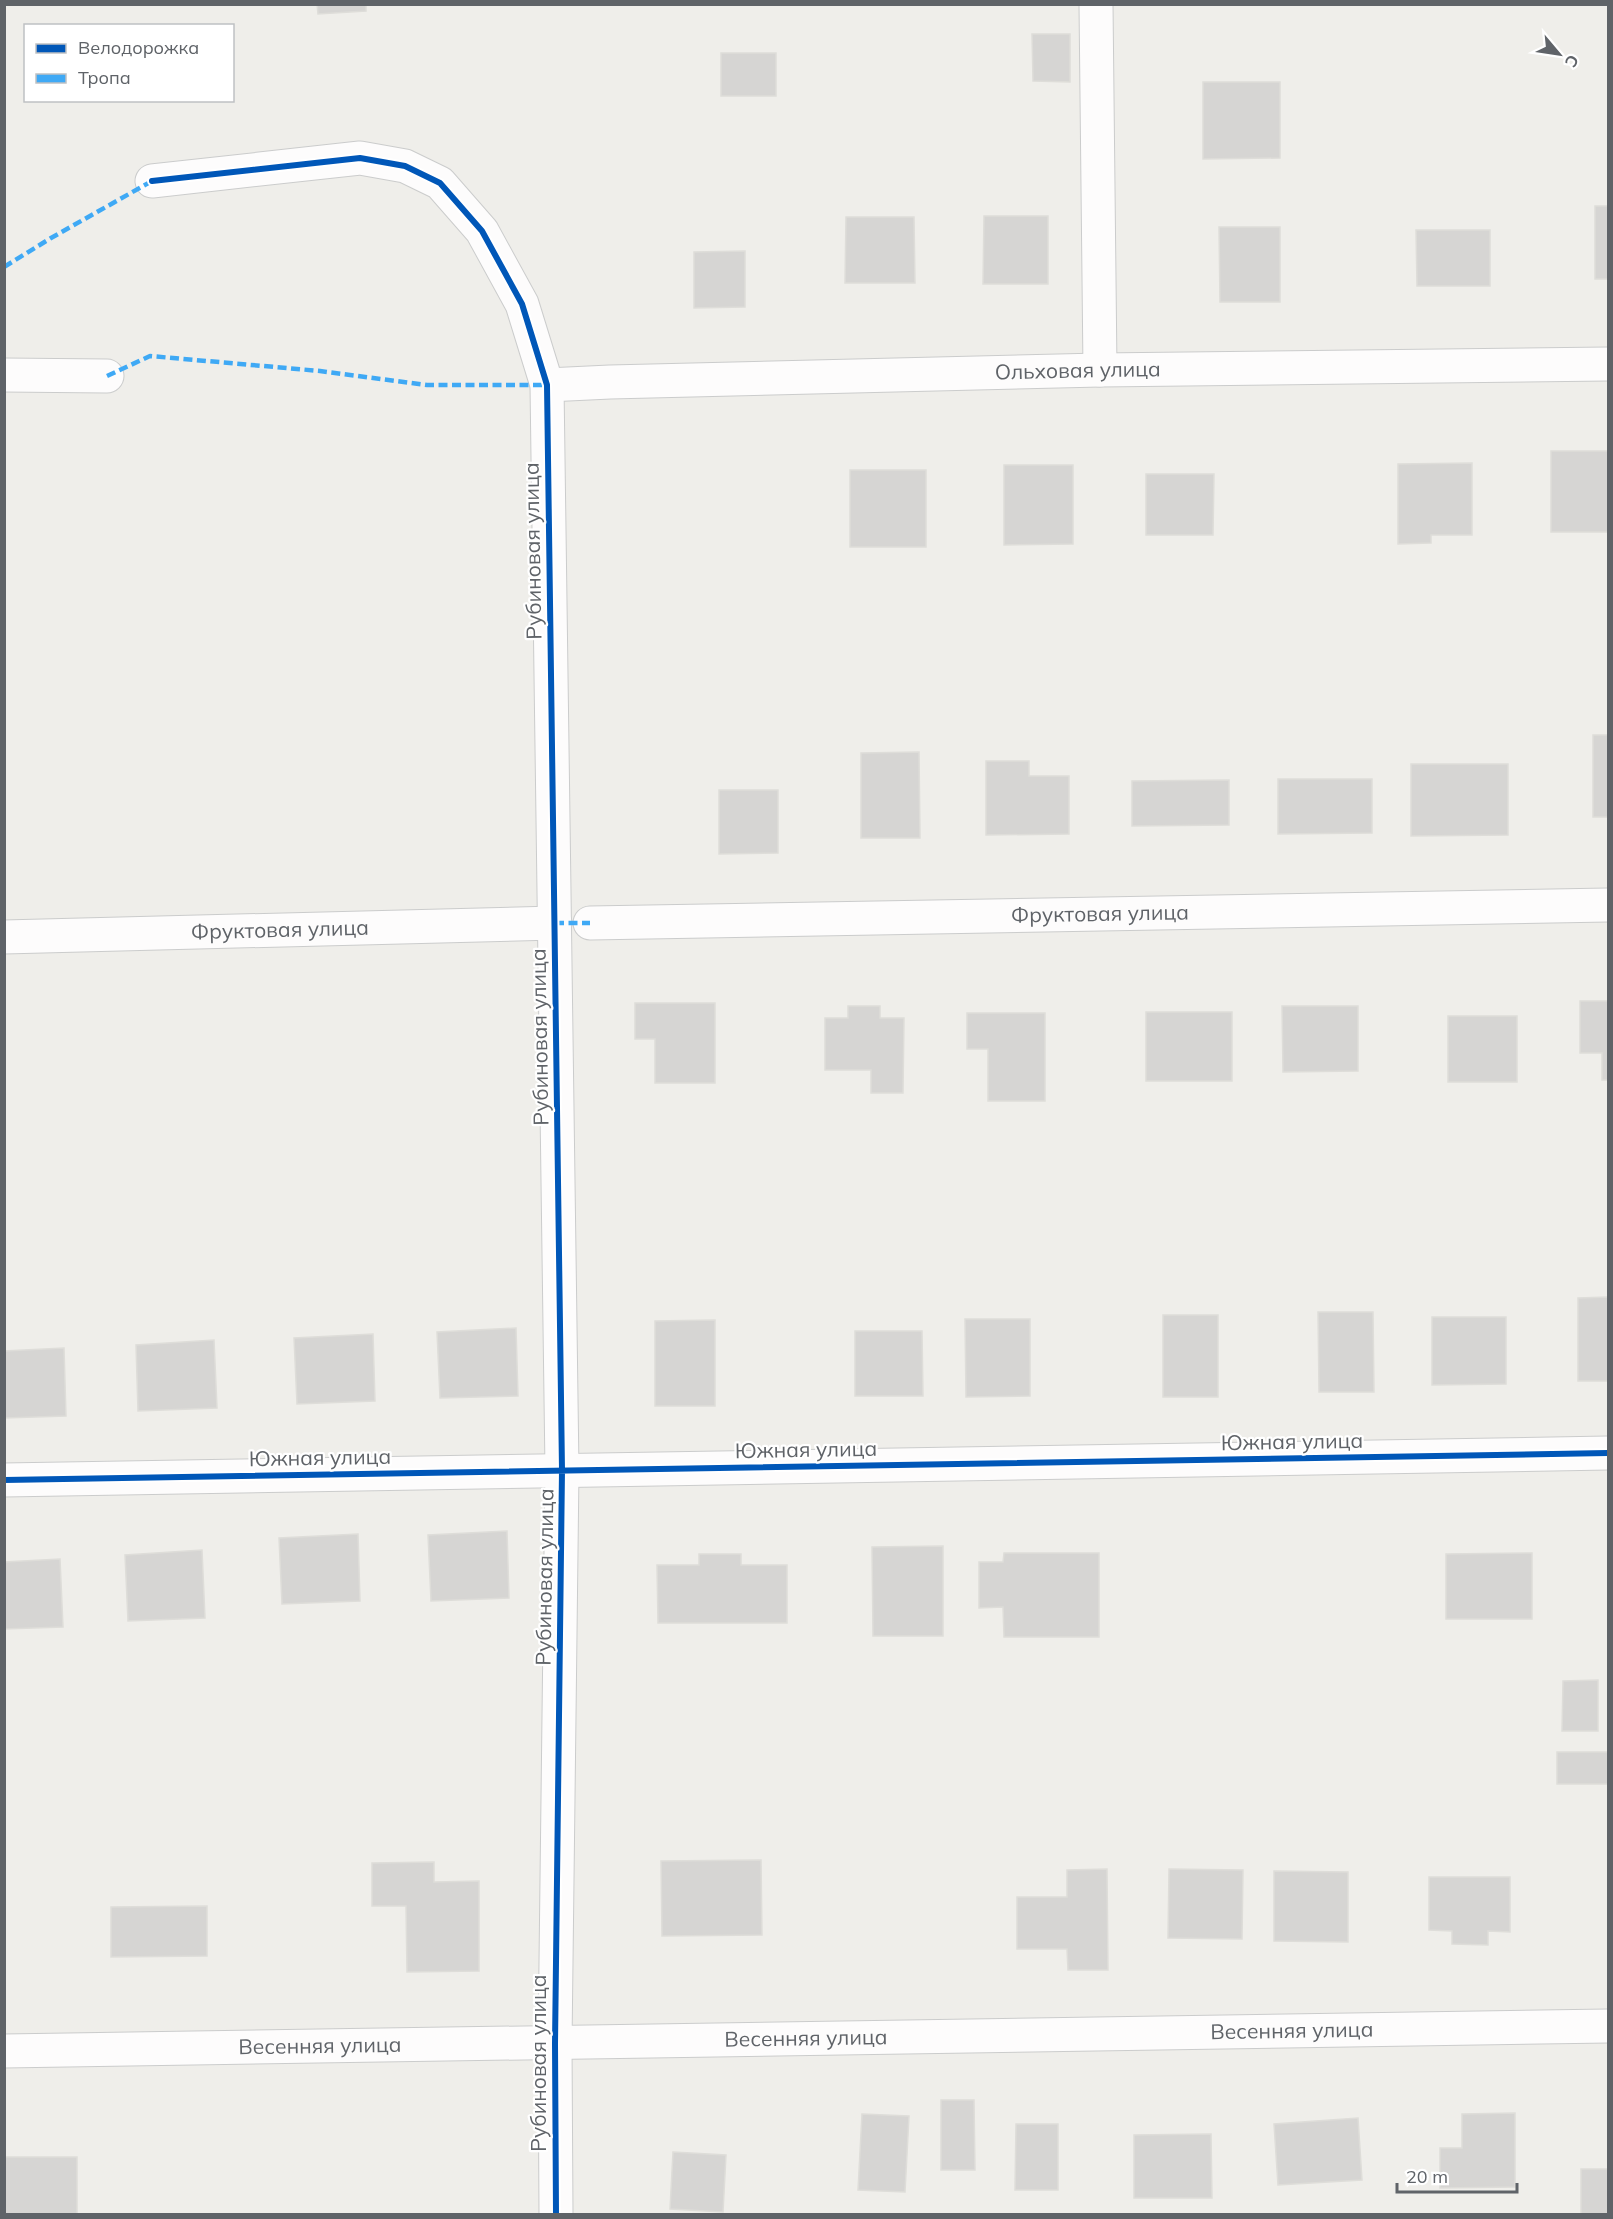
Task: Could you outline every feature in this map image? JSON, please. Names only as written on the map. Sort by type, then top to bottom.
[{"type":"street","points":[[1096,4],[1100,370]]},
{"type":"street","name":"Рубиновая улица","points":[[153,181],[360,158],[405,166],[440,183],[483,231],[522,304],[547,386],[562,1470],[555,2044],[556,2214]]},
{"type":"street","name":"Ольховая улица","points":[[547,386],[610,382],[1100,370],[1608,364]]},
{"type":"street","points":[[4,375],[107,376]]},
{"type":"street","name":"Фруктовая улица","points":[[590,923],[1608,905]]},
{"type":"street","name":"Фруктовая улица","points":[[4,937],[555,923]]},
{"type":"street","name":"Южная улица","points":[[4,1480],[1608,1453]]},
{"type":"street","name":"Весенняя улица","points":[[4,2052],[1608,2026]]},
{"type":"building","points":[[317,4],[366,4],[366,11],[318,14]]},
{"type":"building","points":[[1032,34],[1070,34],[1070,82],[1033,81]]},
{"type":"building","points":[[721,53],[776,53],[776,96],[721,96]]},
{"type":"building","points":[[1203,82],[1280,82],[1280,158],[1203,159]]},
{"type":"building","points":[[1595,206],[1608,206],[1608,279],[1595,279]]},
{"type":"building","points":[[984,216],[1048,216],[1048,284],[983,284]]},
{"type":"building","points":[[846,217],[914,217],[915,283],[845,283]]},
{"type":"building","points":[[1219,227],[1280,227],[1280,302],[1220,302]]},
{"type":"building","points":[[1416,230],[1490,230],[1490,286],[1417,286]]},
{"type":"building","points":[[745,251],[745,307],[694,308],[694,252]]},
{"type":"building","points":[[1551,451],[1608,451],[1608,532],[1551,532]]},
{"type":"building","points":[[1472,463],[1472,535],[1431,535],[1431,543],[1398,544],[1398,464]]},
{"type":"building","points":[[1004,465],[1073,465],[1073,544],[1004,545]]},
{"type":"building","points":[[850,470],[926,470],[926,547],[850,547]]},
{"type":"building","points":[[1146,474],[1214,474],[1213,535],[1146,535]]},
{"type":"building","points":[[1593,735],[1608,735],[1608,817],[1593,817]]},
{"type":"building","points":[[919,752],[920,838],[861,838],[861,753]]},
{"type":"building","points":[[986,761],[1029,761],[1029,776],[1069,776],[1069,834],[986,835]]},
{"type":"building","points":[[1411,764],[1508,764],[1508,835],[1411,836]]},
{"type":"building","points":[[1278,779],[1372,779],[1372,833],[1278,834]]},
{"type":"building","points":[[1229,780],[1229,825],[1132,826],[1132,781]]},
{"type":"building","points":[[719,790],[778,790],[778,853],[719,854]]},
{"type":"building","points":[[1580,1001],[1608,1001],[1608,1080],[1602,1080],[1602,1053],[1580,1053]]},
{"type":"building","points":[[635,1003],[715,1003],[715,1083],[655,1083],[655,1039],[635,1039]]},
{"type":"building","points":[[848,1006],[880,1006],[880,1018],[904,1018],[903,1093],[871,1093],[871,1070],[825,1070],[825,1018],[848,1018]]},
{"type":"building","points":[[1282,1006],[1358,1006],[1358,1071],[1283,1072]]},
{"type":"building","points":[[1146,1012],[1232,1012],[1232,1081],[1146,1081]]},
{"type":"building","points":[[967,1013],[1045,1013],[1045,1101],[988,1101],[988,1049],[967,1049]]},
{"type":"building","points":[[1448,1016],[1517,1016],[1517,1082],[1448,1082]]},
{"type":"building","points":[[1608,1297],[1608,1381],[1578,1381],[1578,1298]]},
{"type":"building","points":[[1318,1312],[1373,1312],[1374,1392],[1319,1392]]},
{"type":"building","points":[[1163,1315],[1218,1315],[1218,1397],[1163,1397]]},
{"type":"building","points":[[1432,1317],[1506,1317],[1506,1384],[1432,1385]]},
{"type":"building","points":[[965,1319],[1030,1319],[1030,1396],[966,1397]]},
{"type":"building","points":[[715,1320],[715,1406],[655,1406],[655,1321]]},
{"type":"building","points":[[516,1328],[518,1396],[440,1398],[437,1332]]},
{"type":"building","points":[[855,1331],[922,1331],[923,1396],[855,1396]]},
{"type":"building","points":[[373,1334],[375,1401],[297,1404],[294,1338]]},
{"type":"building","points":[[214,1340],[217,1408],[138,1411],[136,1345]]},
{"type":"building","points":[[64,1348],[66,1416],[4,1418],[4,1351]]},
{"type":"building","points":[[507,1531],[509,1598],[431,1601],[428,1535]]},
{"type":"building","points":[[358,1534],[360,1601],[282,1604],[279,1538]]},
{"type":"building","points":[[943,1546],[943,1636],[873,1636],[872,1547]]},
{"type":"building","points":[[202,1550],[205,1618],[128,1621],[125,1555]]},
{"type":"building","points":[[1004,1553],[1099,1553],[1099,1637],[1004,1637],[1003,1607],[979,1608],[979,1562],[1003,1562]]},
{"type":"building","points":[[1532,1553],[1532,1619],[1446,1619],[1446,1554]]},
{"type":"building","points":[[699,1554],[741,1554],[741,1565],[787,1565],[787,1623],[658,1623],[657,1565],[699,1565]]},
{"type":"building","points":[[60,1559],[63,1627],[4,1629],[4,1562]]},
{"type":"building","points":[[1598,1680],[1598,1731],[1562,1731],[1563,1681]]},
{"type":"building","points":[[1557,1752],[1608,1752],[1608,1784],[1557,1784]]},
{"type":"building","points":[[761,1860],[762,1935],[662,1936],[661,1861]]},
{"type":"building","points":[[434,1862],[434,1882],[479,1881],[479,1971],[407,1972],[406,1906],[372,1906],[372,1863]]},
{"type":"building","points":[[1107,1869],[1108,1970],[1068,1970],[1067,1949],[1017,1949],[1017,1897],[1067,1897],[1067,1870]]},
{"type":"building","points":[[1169,1869],[1243,1870],[1242,1939],[1168,1938]]},
{"type":"building","points":[[1274,1871],[1348,1872],[1348,1942],[1274,1941]]},
{"type":"building","points":[[1429,1877],[1510,1877],[1510,1932],[1488,1931],[1488,1945],[1452,1944],[1452,1931],[1429,1930]]},
{"type":"building","points":[[207,1906],[207,1956],[111,1957],[111,1907]]},
{"type":"building","points":[[941,2100],[974,2100],[975,2170],[941,2170]]},
{"type":"building","points":[[1515,2113],[1515,2187],[1440,2188],[1440,2148],[1462,2148],[1462,2114]]},
{"type":"building","points":[[862,2114],[909,2116],[905,2192],[858,2190]]},
{"type":"building","points":[[1358,2118],[1362,2180],[1278,2185],[1274,2124]]},
{"type":"building","points":[[1016,2124],[1058,2124],[1058,2190],[1015,2190]]},
{"type":"building","points":[[1211,2134],[1212,2198],[1134,2198],[1134,2135]]},
{"type":"building","points":[[673,2152],[726,2155],[723,2212],[670,2209]]},
{"type":"building","points":[[4,2157],[77,2157],[77,2214],[4,2214]]},
{"type":"building","points":[[1581,2169],[1608,2169],[1608,2214],[1581,2214]]},
{"type":"marked path","points":[[4,267],[152,181]]},
{"type":"marked path","points":[[107,376],[150,356],[320,371],[427,385],[547,385]]},
{"type":"marked path","points":[[555,923],[590,923]]},
{"type":"cycle path","points":[[152,181],[360,158],[405,166],[440,183],[482,231],[522,304],[547,385],[562,1470],[555,2044],[556,2214]]},
{"type":"cycle path","points":[[4,1480],[1608,1453]]}]
